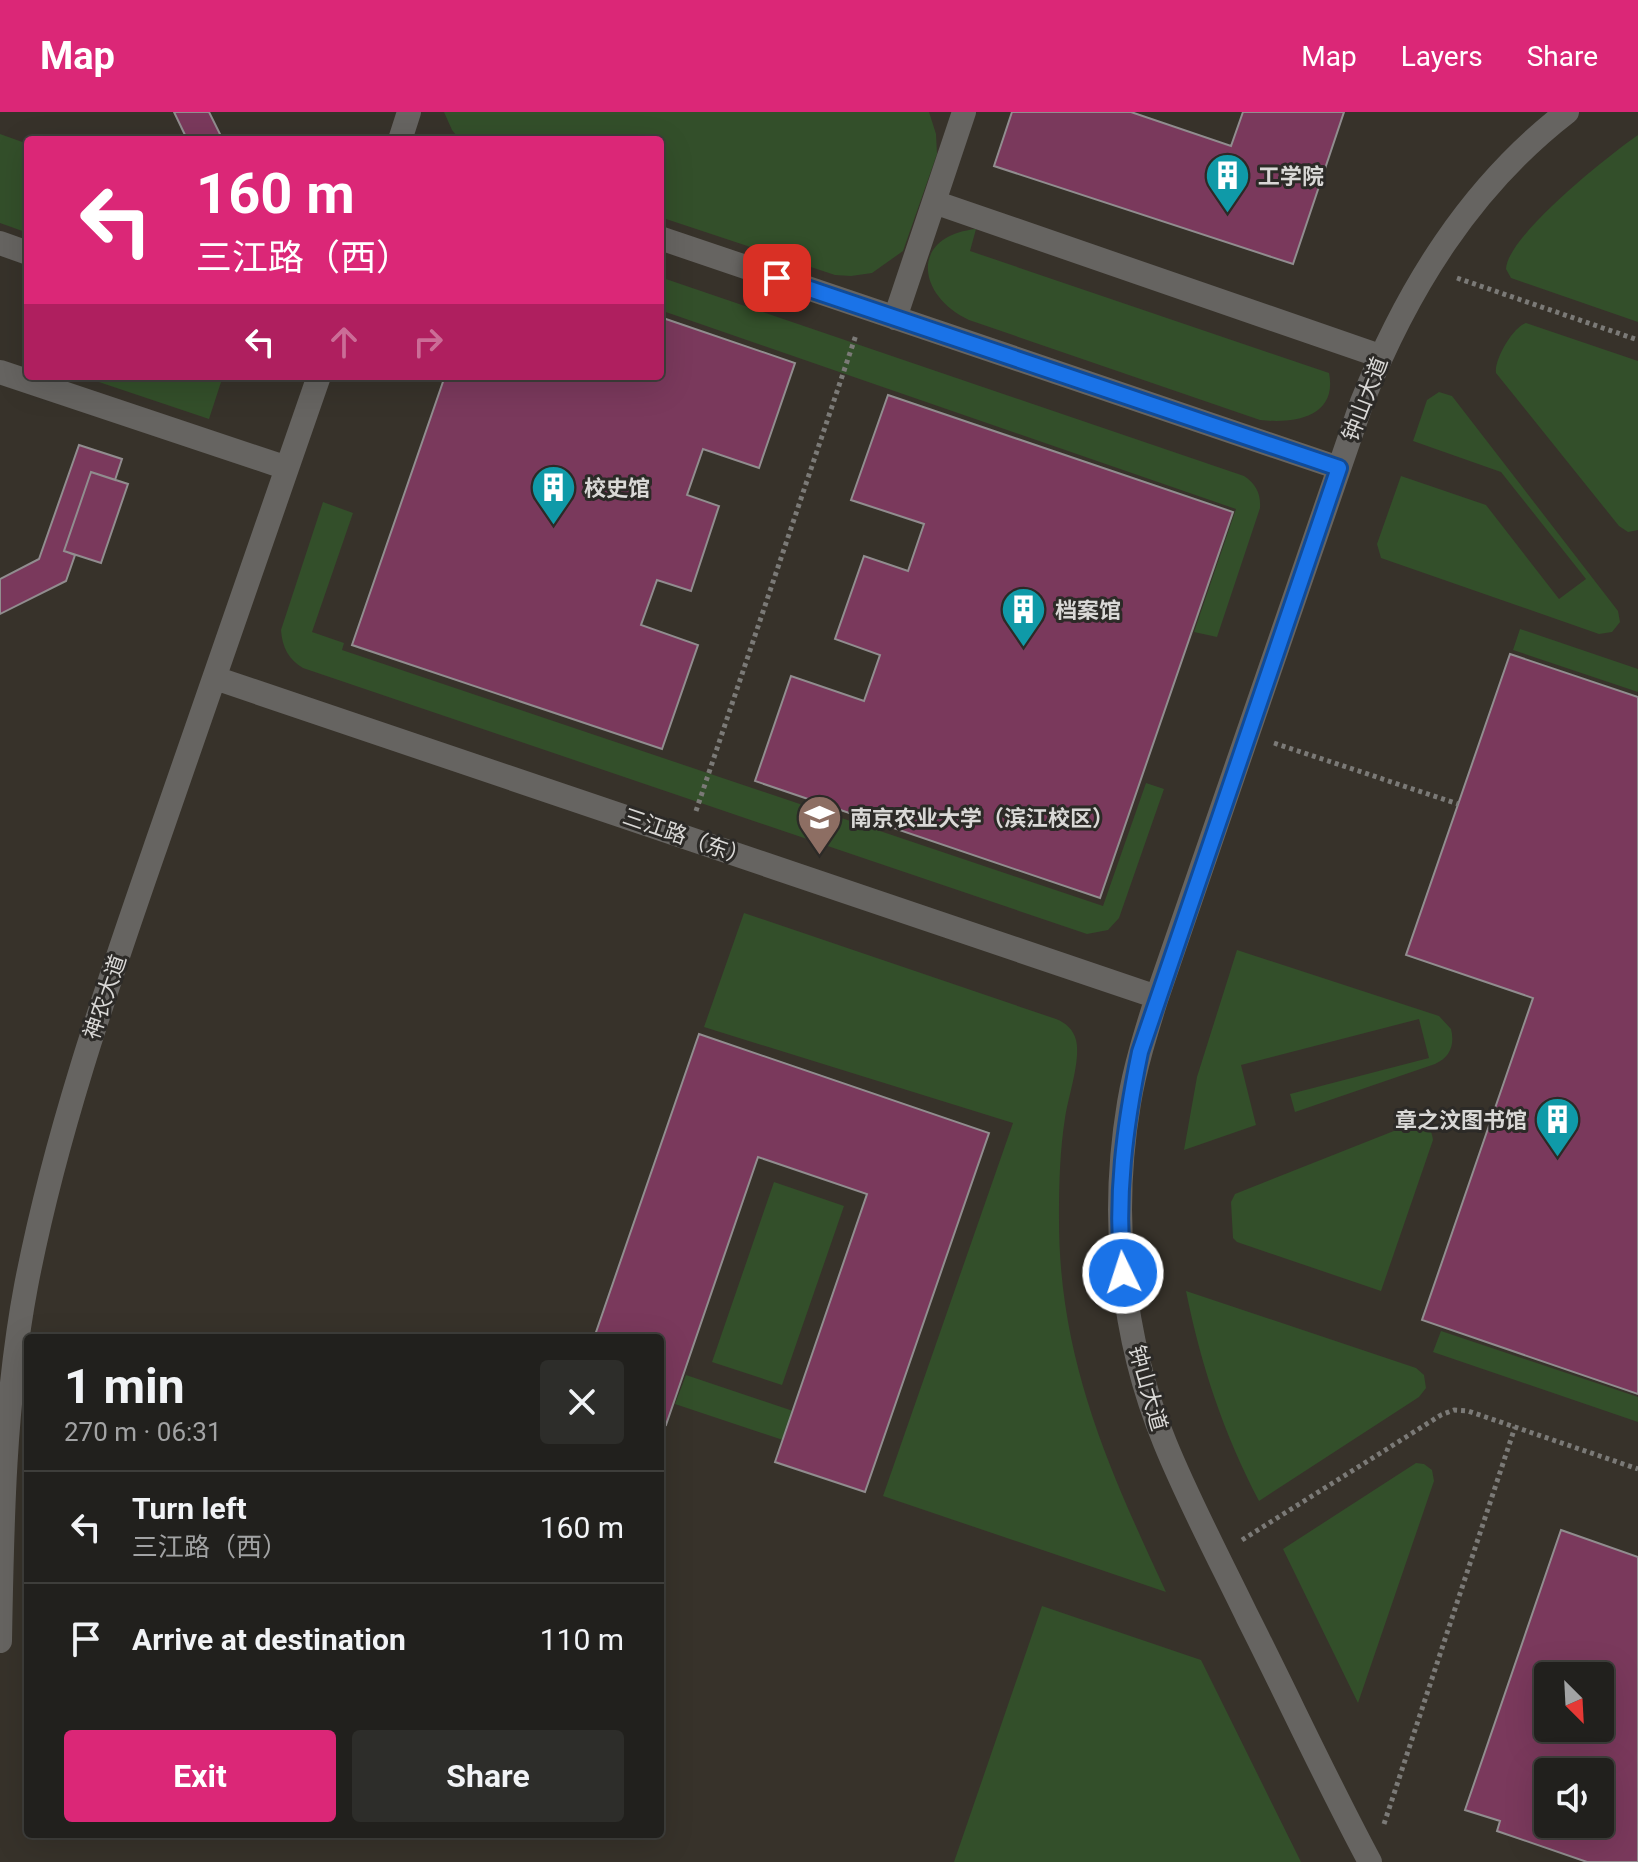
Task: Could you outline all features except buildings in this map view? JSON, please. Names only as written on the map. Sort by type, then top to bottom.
[{"type":"lane","points":[[401,136],[409,112]]},
{"type":"lane","points":[[895,318],[964,112]]},
{"type":"lane","name":"钟山大道","points":[[1370,1862],[1184,1487],[1156,1418],[1135,1347],[1126,1298],[1121,1248],[1123,1149],[1129,1100],[1157,997],[1380,356],[1427,268],[1455,226],[1521,152],[1567,112]]},
{"type":"lane","points":[[934,202],[1380,356]]},
{"type":"lane","points":[[664,239],[1339,468]]},
{"type":"lane","points":[[0,243],[24,252]]},
{"type":"lane","points":[[0,372],[287,468]]},
{"type":"lane","name":"神农大道","points":[[0,1641],[1,1542],[8,1431],[25,1290],[60,1135],[318,380]]},
{"type":"lane","name":"三江路（东）","points":[[215,678],[1157,997]]},
{"type":"path","points":[[1427,268],[1638,340]]},
{"type":"path","points":[[687,838],[865,307]]},
{"type":"path","points":[[1246,734],[1458,804]]},
{"type":"path","points":[[1218,1556],[1441,1415],[1454,1410],[1468,1411],[1638,1469]]},
{"type":"path","points":[[1381,1832],[1515,1427]]},
{"type":"shaded area","name":"南京农业大学（滨江校区）","points":[[0,112],[1638,112],[1638,1862],[0,1862]]},
{"type":"green space","points":[[444,112],[929,112],[936,134],[937,154],[903,251],[872,273],[851,276],[835,275],[664,218],[664,136],[457,136]]},
{"type":"green space","points":[[0,134],[24,143],[24,232],[0,223]]},
{"type":"green space","points":[[1638,135],[1638,322],[1511,278],[1506,269],[1523,237],[1562,197]]},
{"type":"green space","points":[[976,229],[970,251],[1329,373],[1327,400],[1320,409],[1298,419],[1260,420],[969,320],[938,296],[928,268],[931,254],[940,243],[955,234]]},
{"type":"green space","points":[[664,278],[1244,476],[1257,490],[1260,508],[1217,637],[1194,632],[1236,509],[664,311]]},
{"type":"green space","points":[[1526,323],[1638,361],[1638,530],[1628,532],[1619,526],[1496,373],[1505,345]]},
{"type":"green space","points":[[93,380],[222,380],[209,419]]},
{"type":"green space","points":[[1439,392],[1452,396],[1618,611],[1620,622],[1612,632],[1599,634],[1381,558],[1377,544],[1401,476],[1486,505],[1559,599],[1586,579],[1501,472],[1413,441],[1427,400]]},
{"type":"green space","points":[[323,502],[353,513],[312,632],[344,643],[342,650],[1103,906],[1146,783],[1164,789],[1119,918],[1108,930],[1087,934],[303,668],[287,652],[281,630]]},
{"type":"green space","points":[[1520,629],[1638,669],[1638,692],[1513,650]]},
{"type":"green space","points":[[744,913],[1056,1019],[1073,1033],[1077,1058],[1063,1130],[1059,1191],[1061,1267],[1067,1317],[1090,1410],[1106,1455],[1166,1592],[883,1496],[1013,1123],[704,1027]]},
{"type":"green space","points":[[1237,950],[1439,1016],[1451,1029],[1450,1050],[1435,1064],[1295,1112],[1290,1094],[1429,1058],[1419,1019],[1241,1065],[1256,1125],[1184,1150],[1197,1077]]},
{"type":"green space","points":[[1414,1123],[1428,1127],[1433,1140],[1381,1291],[1237,1242],[1233,1238],[1231,1202],[1235,1194]]},
{"type":"green space","points":[[774,1182],[844,1206],[782,1385],[712,1362]]},
{"type":"green space","points":[[1186,1291],[1416,1368],[1424,1375],[1426,1388],[1419,1397],[1259,1501],[1215,1399]]},
{"type":"green space","points":[[1441,1331],[1638,1397],[1638,1422],[1433,1352]]},
{"type":"green space","points":[[686,1375],[793,1411],[783,1440],[675,1404]]},
{"type":"green space","points":[[1416,1463],[1432,1470],[1434,1481],[1358,1703],[1283,1549]]},
{"type":"green space","points":[[1042,1606],[1201,1660],[1301,1862],[954,1862]]},
{"type":"place","name":"工学院","points":[[1227,215]]},
{"type":"place","name":"校史馆","points":[[553,527]]},
{"type":"place","name":"档案馆","points":[[1024,649]]},
{"type":"place","name":"南京农业大学（滨江校区）","points":[[819,857]]},
{"type":"place","name":"章之汶图书馆","points":[[1558,1159]]},
{"type":"route","points":[[777,278],[1339,468],[1140,1052],[1129,1100],[1123,1149],[1120,1199],[1123,1273]]}]
